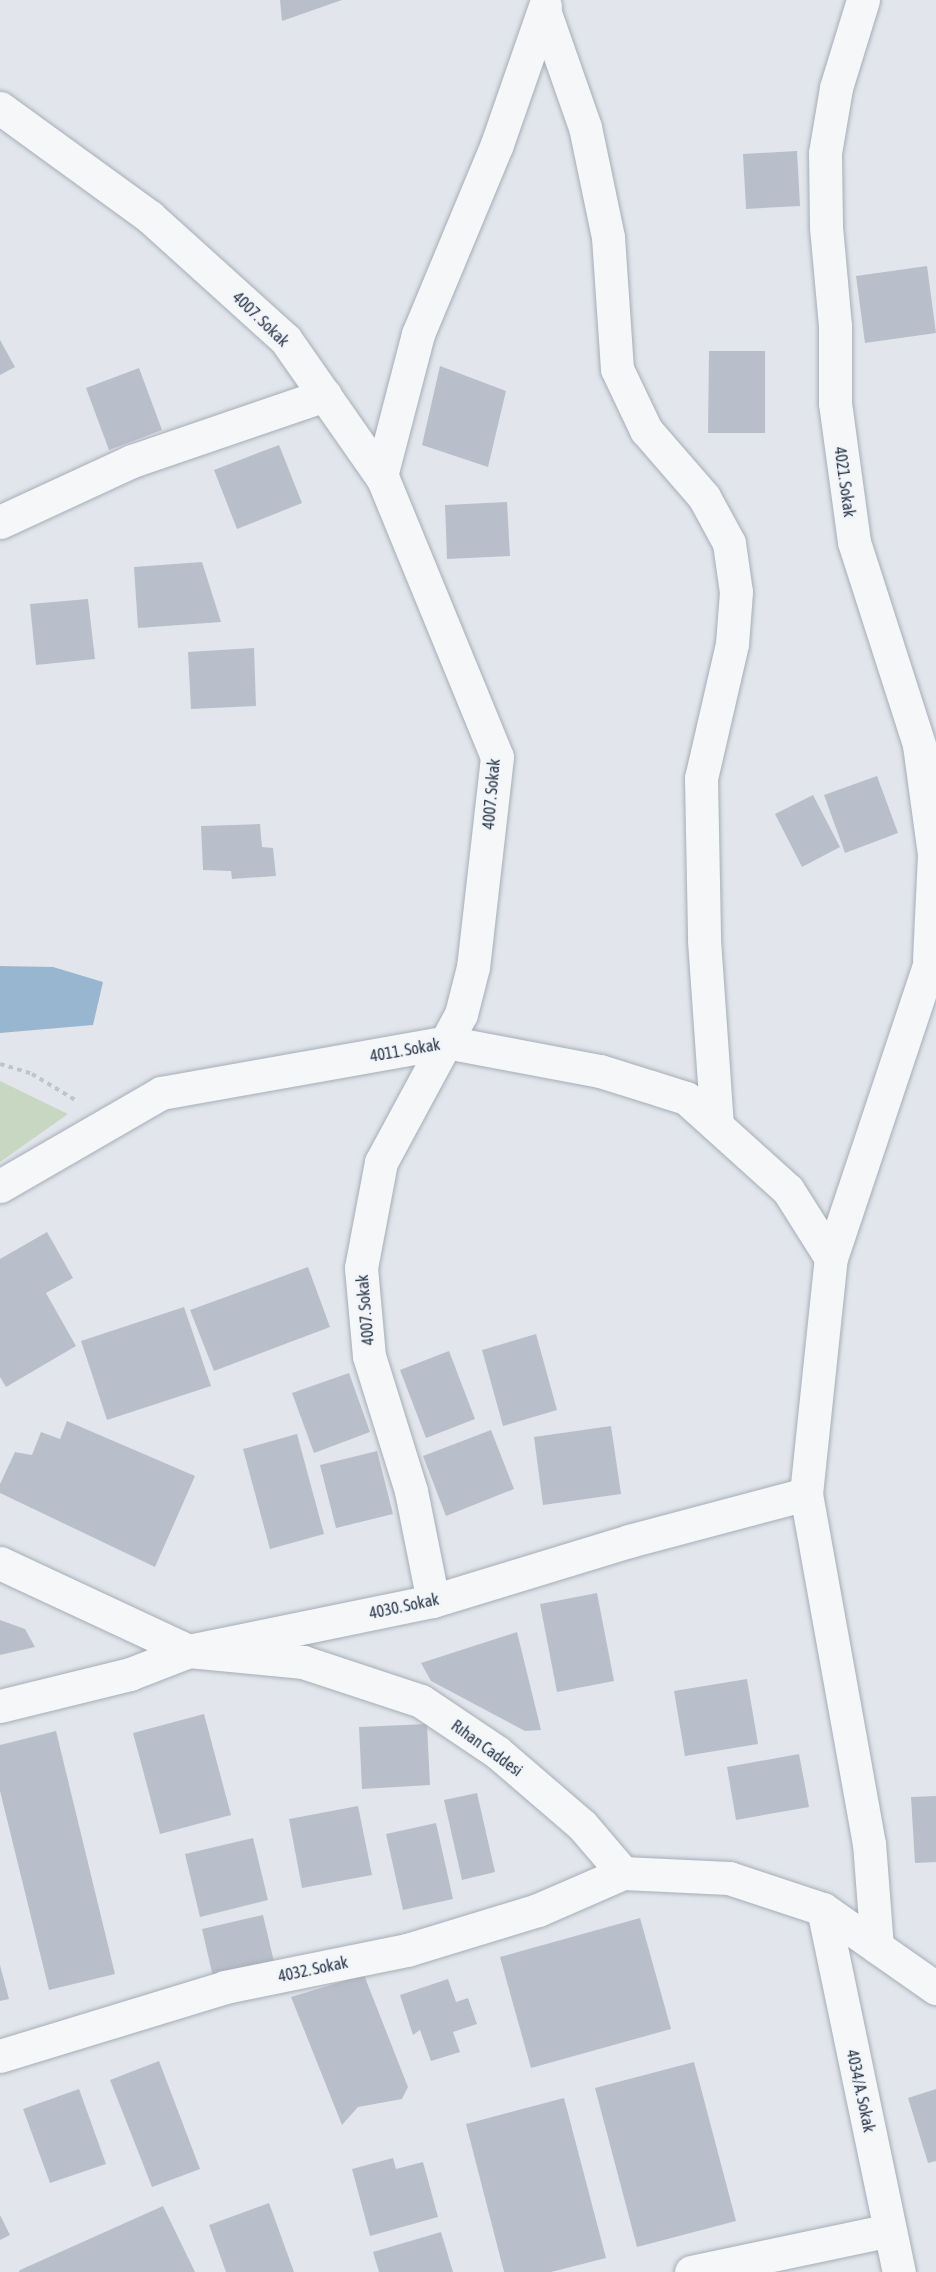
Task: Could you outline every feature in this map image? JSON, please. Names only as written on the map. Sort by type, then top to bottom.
[{"type":"street","name":"4021. Sokak","points":[[863,0],[836,88],[825,153],[826,227],[835,326],[835,403],[854,542],[919,745],[934,854],[932,952],[831,1258],[806,1494],[869,1844],[878,1947]]},
{"type":"street","points":[[381,476],[418,334],[497,144],[545,7]]},
{"type":"street","points":[[545,7],[585,127],[608,237],[617,369],[646,430],[704,497],[729,543],[736,592],[732,644],[701,778],[704,940],[717,1125]]},
{"type":"street","name":"4007. Sokak","points":[[0,108],[150,217],[286,340],[381,476],[497,757],[472,967],[460,1014],[381,1162],[361,1268],[369,1356],[411,1491],[433,1601]]},
{"type":"street","points":[[0,522],[132,461],[325,395]]},
{"type":"street","name":"4011. Sokak","points":[[0,1186],[107,1127],[161,1093],[446,1042],[611,1074],[686,1098],[788,1190],[831,1258]]},
{"type":"street","name":"4030. Sokak","points":[[0,1706],[130,1674],[189,1651],[433,1601],[629,1541],[806,1494]]},
{"type":"street","name":"Rıhan Caddesi","points":[[0,1563],[189,1651],[303,1662],[421,1701],[506,1759],[582,1825],[623,1873]]},
{"type":"street","points":[[623,1873],[729,1878],[823,1909],[936,1988]]},
{"type":"street","name":"4032. Sokak","points":[[0,2056],[225,1987],[407,1950],[538,1910],[623,1873]]},
{"type":"street","name":"4034/A. Sokak","points":[[823,1909],[899,2272]]},
{"type":"street","points":[[691,2272],[890,2230]]},
{"type":"path","points":[[0,1064],[32,1074],[68,1094],[107,1127]]},
{"type":"green space","points":[[0,1081],[68,1114],[0,1162]]},
{"type":"water","points":[[0,966],[53,967],[103,982],[93,1025],[0,1033]]},
{"type":"building","points":[[280,0],[342,0],[282,21]]},
{"type":"building","points":[[797,151],[800,206],[746,209],[743,154]]},
{"type":"building","points":[[927,266],[936,333],[865,343],[856,276]]},
{"type":"building","points":[[0,340],[15,367],[0,375]]},
{"type":"building","points":[[709,351],[765,351],[765,433],[708,433]]},
{"type":"building","points":[[440,366],[506,391],[488,467],[422,445]]},
{"type":"building","points":[[139,368],[162,430],[109,450],[86,388]]},
{"type":"building","points":[[279,445],[302,503],[237,529],[214,470]]},
{"type":"building","points":[[507,502],[510,556],[447,559],[445,505]]},
{"type":"building","points":[[202,562],[221,622],[138,628],[134,567]]},
{"type":"building","points":[[88,599],[95,659],[36,665],[30,604]]},
{"type":"building","points":[[254,648],[256,706],[191,709],[188,652]]},
{"type":"building","points":[[877,776],[898,833],[845,853],[824,795]]},
{"type":"building","points":[[813,795],[840,847],[802,867],[775,814]]},
{"type":"building","points":[[260,824],[262,847],[273,848],[276,876],[232,879],[231,871],[203,870],[201,826]]},
{"type":"building","points":[[47,1232],[73,1278],[46,1293],[76,1346],[6,1387],[0,1377],[0,1259]]},
{"type":"building","points":[[308,1267],[330,1327],[214,1371],[190,1310]]},
{"type":"building","points":[[184,1307],[211,1386],[107,1420],[81,1341]]},
{"type":"building","points":[[536,1334],[557,1410],[503,1426],[482,1350]]},
{"type":"building","points":[[449,1351],[475,1419],[426,1438],[400,1370]]},
{"type":"building","points":[[349,1373],[370,1432],[314,1453],[292,1393]]},
{"type":"building","points":[[67,1421],[195,1476],[155,1567],[0,1493],[0,1484],[15,1452],[32,1455],[41,1432],[60,1439]]},
{"type":"building","points":[[611,1426],[621,1494],[543,1505],[534,1437]]},
{"type":"building","points":[[491,1430],[514,1489],[446,1516],[423,1456]]},
{"type":"building","points":[[297,1434],[324,1534],[270,1549],[243,1449]]},
{"type":"building","points":[[377,1451],[393,1514],[336,1528],[320,1465]]},
{"type":"building","points":[[597,1593],[614,1681],[557,1692],[540,1604]]},
{"type":"building","points":[[0,1620],[25,1629],[35,1647],[0,1655]]},
{"type":"building","points":[[517,1632],[541,1730],[525,1731],[431,1681],[421,1663]]},
{"type":"building","points":[[747,1679],[758,1744],[685,1756],[674,1691]]},
{"type":"building","points":[[204,1714],[231,1815],[160,1834],[133,1733]]},
{"type":"building","points":[[427,1724],[430,1785],[362,1789],[359,1727]]},
{"type":"building","points":[[56,1731],[115,1974],[49,1990],[0,1791],[0,1745]]},
{"type":"building","points":[[799,1754],[809,1807],[736,1820],[727,1767]]},
{"type":"building","points":[[477,1793],[495,1872],[462,1880],[444,1800]]},
{"type":"building","points":[[936,1796],[936,1862],[915,1863],[911,1797]]},
{"type":"building","points":[[358,1806],[372,1875],[302,1888],[289,1819]]},
{"type":"building","points":[[436,1823],[453,1899],[403,1910],[386,1834]]},
{"type":"building","points":[[253,1838],[268,1900],[200,1917],[185,1854]]},
{"type":"building","points":[[263,1915],[274,1962],[213,1977],[202,1929]]},
{"type":"building","points":[[640,1918],[671,2029],[531,2068],[500,1957]]},
{"type":"building","points":[[0,1965],[9,1999],[0,2001]]},
{"type":"building","points":[[364,1975],[408,2087],[402,2099],[358,2107],[342,2125],[291,1997]]},
{"type":"building","points":[[448,1979],[456,2002],[468,1998],[477,2024],[453,2032],[460,2052],[431,2061],[420,2030],[413,2035],[400,1995]]},
{"type":"building","points":[[159,2061],[200,2169],[152,2187],[110,2080]]},
{"type":"building","points":[[694,2062],[736,2221],[637,2247],[595,2088]]},
{"type":"building","points":[[79,2089],[106,2164],[50,2183],[23,2109]]},
{"type":"building","points":[[936,2089],[936,2161],[928,2163],[908,2098]]},
{"type":"building","points":[[564,2098],[606,2258],[551,2272],[504,2272],[466,2124]]},
{"type":"building","points":[[393,2158],[396,2169],[423,2162],[438,2217],[370,2236],[352,2169]]},
{"type":"building","points":[[269,2203],[294,2272],[226,2272],[209,2225]]},
{"type":"building","points":[[163,2206],[195,2272],[19,2272],[20,2270]]},
{"type":"building","points":[[0,2215],[10,2235],[0,2240]]},
{"type":"building","points":[[441,2232],[453,2272],[379,2272],[373,2252]]}]
